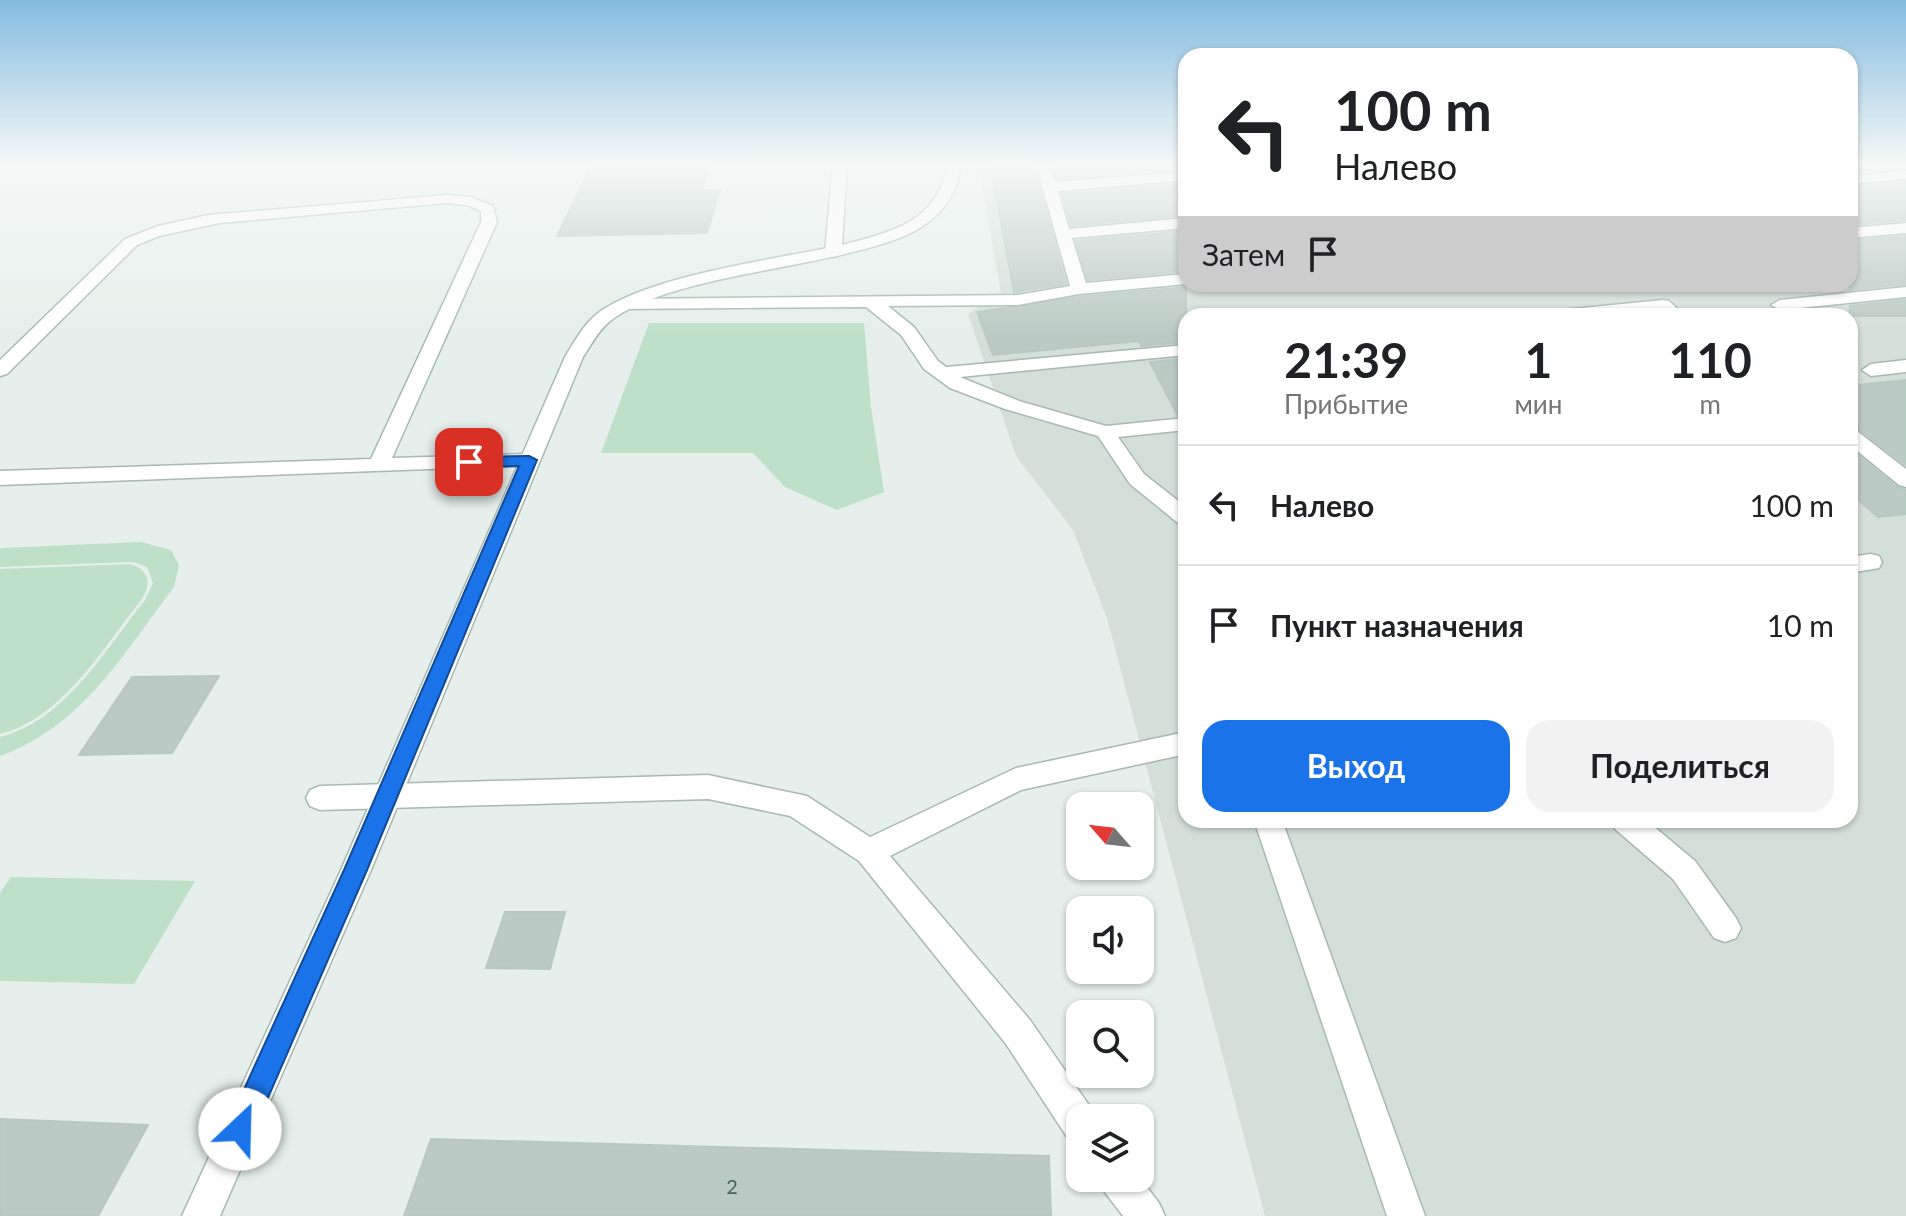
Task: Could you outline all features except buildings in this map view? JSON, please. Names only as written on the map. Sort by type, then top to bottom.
[{"type":"street","points":[[0,370],[131,242],[152,232],[200,221]]},
{"type":"street","points":[[379,465],[489,221]]},
{"type":"street","points":[[833,252],[835,221]]},
{"type":"street","points":[[201,1216],[388,794],[574,357],[604,317],[624,304],[657,292],[833,252],[923,221]]},
{"type":"street","points":[[1059,221],[1079,289]]},
{"type":"street","points":[[1063,234],[1178,224]]},
{"type":"street","points":[[1858,232],[1906,228]]},
{"type":"street","points":[[624,304],[1018,300],[1079,289],[1178,280]]},
{"type":"street","points":[[1780,305],[1906,292]]},
{"type":"street","points":[[870,301],[908,331],[931,365],[957,384],[1012,405],[1105,432],[1178,425]]},
{"type":"street","points":[[1632,308],[1663,305],[1667,308]]},
{"type":"street","points":[[943,373],[1178,351]]},
{"type":"street","points":[[1871,370],[1906,366]]},
{"type":"street","points":[[1105,432],[1137,479],[1178,512]]},
{"type":"street","points":[[1858,441],[1906,480]]},
{"type":"street","points":[[0,478],[529,460]]},
{"type":"street","points":[[869,852],[1016,780],[1178,745]]},
{"type":"street","points":[[320,798],[708,787],[797,805],[869,852],[1018,1032],[1067,1104]]},
{"type":"street","points":[[1271,828],[1406,1216]]},
{"type":"street","points":[[1634,828],[1684,870],[1725,928]]},
{"type":"street","points":[[1128,1192],[1146,1216]]},
{"type":"shaded area","points":[[988,221],[1178,221],[1178,292],[1858,292],[1858,221],[1906,221],[1906,1216],[1265,1216],[1107,618],[1073,530],[1016,456],[968,314],[1001,292]]},
{"type":"green space","points":[[649,323],[864,323],[871,407],[884,492],[837,510],[785,487],[753,453],[601,453]]},
{"type":"green space","points":[[141,542],[171,550],[179,565],[174,587],[118,662],[78,707],[29,743],[0,756],[0,737],[23,729],[64,700],[115,640],[145,600],[153,583],[147,567],[133,562],[0,567],[0,548]]},
{"type":"green space","points":[[130,564],[145,574],[147,588],[96,660],[43,713],[23,726],[0,734],[0,569]]},
{"type":"green space","points":[[11,877],[195,881],[134,984],[0,981],[0,893]]},
{"type":"route","points":[[240,1129],[356,870],[529,460],[469,462]]}]
